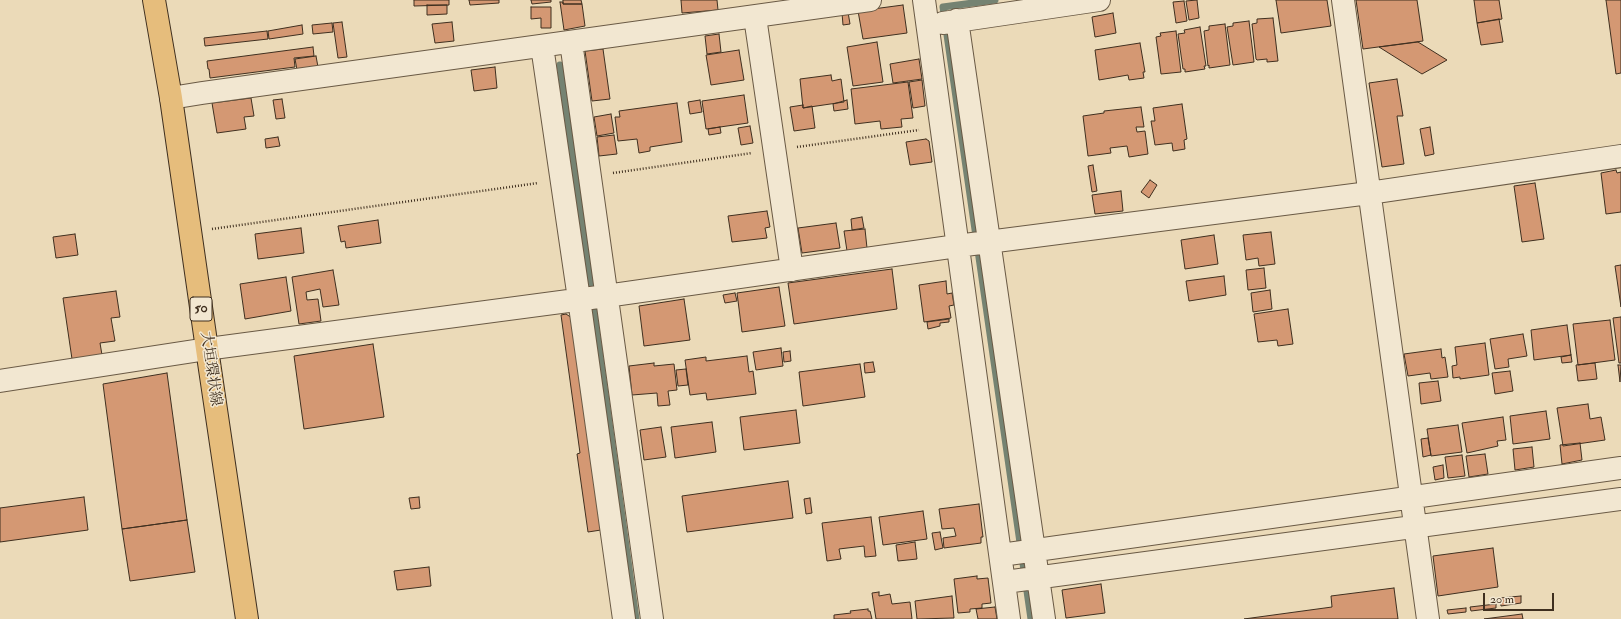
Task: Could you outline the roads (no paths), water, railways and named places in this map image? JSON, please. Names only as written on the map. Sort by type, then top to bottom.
[{"type":"main road","name":"大垣環状線","points":[[154,0],[171,98],[206,349],[247,619]]},
{"type":"street","points":[[171,98],[870,0]]},
{"type":"street","points":[[924,0],[1010,619]]},
{"type":"street","points":[[928,26],[957,20],[1099,0]]},
{"type":"street","points":[[1343,0],[1428,619]]},
{"type":"street","points":[[755,17],[792,270]]},
{"type":"street","points":[[957,20],[988,242],[1044,619]]},
{"type":"street","points":[[571,42],[652,619]]},
{"type":"street","points":[[542,46],[624,619]]},
{"type":"street","points":[[0,381],[206,349],[606,296],[957,246],[1370,192],[1621,156]]},
{"type":"street","points":[[1001,555],[1411,496],[1621,468]]},
{"type":"street","points":[[1005,582],[1621,499]]},
{"type":"waterway","points":[[995,0],[943,7],[1031,619]]},
{"type":"waterway","points":[[560,65],[636,619]]}]
